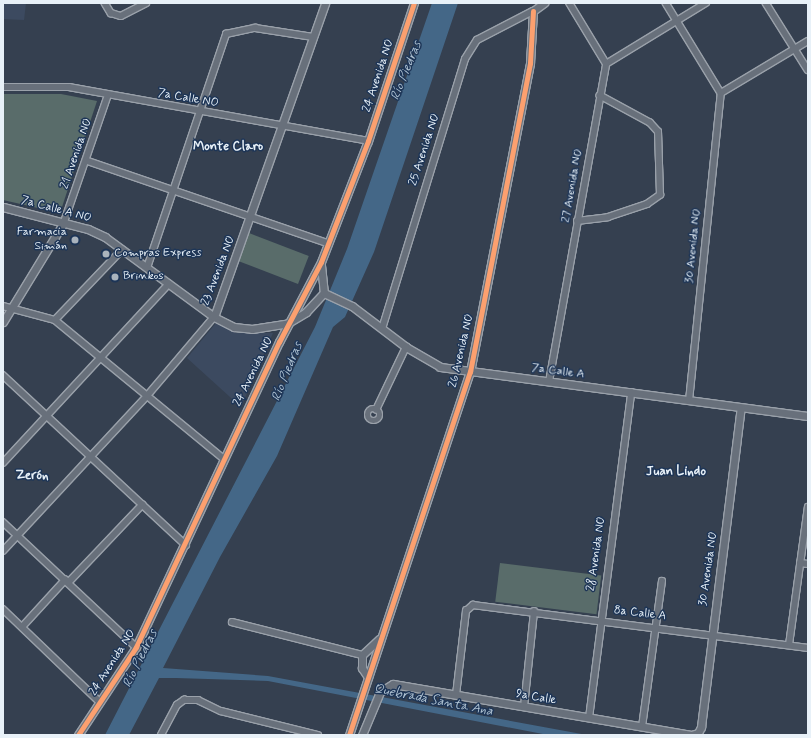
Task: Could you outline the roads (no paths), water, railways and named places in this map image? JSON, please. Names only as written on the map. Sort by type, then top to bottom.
[{"type":"street","points":[[105,5],[111,13],[121,16],[146,3]]},
{"type":"street","name":"23 Avenida NO","points":[[3,551],[90,455],[147,396],[214,317],[252,217],[324,3]]},
{"type":"street","name":"24 Avenida NO","points":[[78,735],[136,647],[186,545],[223,458],[288,323],[321,262],[368,141],[414,3]]},
{"type":"street","points":[[533,11],[544,3]]},
{"type":"street","points":[[569,3],[606,64],[706,3]]},
{"type":"street","points":[[666,3],[721,93],[808,41]]},
{"type":"street","points":[[766,3],[808,70]]},
{"type":"street","name":"25 Avenida NO","points":[[382,329],[465,59],[477,40],[533,11]]},
{"type":"street","name":"26 Avenida NO","points":[[349,735],[379,639],[470,372],[530,63],[533,11]]},
{"type":"street","points":[[147,268],[176,191],[199,112],[226,34],[255,28],[313,37]]},
{"type":"street","name":"27 Avenida NO","points":[[549,382],[606,64]]},
{"type":"street","name":"7a Calle NO","points":[[3,87],[69,87],[199,112],[368,141]]},
{"type":"street","name":"30 Avenida NO","points":[[689,401],[721,93]]},
{"type":"street","name":"21 Avenida NO","points":[[3,322],[64,222],[88,161],[108,95]]},
{"type":"street","points":[[577,221],[614,215],[647,204],[660,195],[660,139],[655,128],[600,96]]},
{"type":"street","points":[[88,161],[328,243]]},
{"type":"street","name":"7a Calle A NO","points":[[3,207],[88,229],[122,250],[214,317],[234,327],[252,329],[288,323],[306,312],[326,293]]},
{"type":"street","points":[[56,320],[122,250]]},
{"type":"street","points":[[321,262],[326,293]]},
{"type":"street","points":[[3,463],[100,356],[169,284]]},
{"type":"street","name":"7a Calle A","points":[[326,293],[352,306],[406,347],[440,367],[808,416]]},
{"type":"street","points":[[3,306],[56,320],[223,458]]},
{"type":"street","points":[[376,410],[406,347]]},
{"type":"street","points":[[3,375],[186,545]]},
{"type":"street","name":"28 Avenida NO","points":[[589,718],[599,620],[631,393]]},
{"type":"street","name":"30 Avenida NO","points":[[693,734],[711,635],[741,408]]},
{"type":"street","points":[[22,627],[142,504]]},
{"type":"street","points":[[789,645],[808,507]]},
{"type":"street","points":[[3,522],[136,647]]},
{"type":"street","points":[[800,563],[808,564]]},
{"type":"street","points":[[642,727],[657,627],[662,580]]},
{"type":"street","name":"8a Calle A","points":[[456,695],[469,607],[534,612],[808,648]]},
{"type":"street","points":[[3,609],[100,702]]},
{"type":"street","points":[[524,707],[534,612]]},
{"type":"street","points":[[232,622],[362,655]]},
{"type":"street","points":[[368,677],[362,668],[362,655],[379,639]]},
{"type":"street","name":"9a Calle","points":[[362,735],[380,692],[393,684],[642,727],[693,734]]},
{"type":"street","points":[[161,735],[177,705],[184,700],[198,700],[221,711],[318,735]]},
{"type":"place","name":"Farmacia Simán","points":[[75,240]]},
{"type":"place","name":"Compras Express","points":[[106,254]]},
{"type":"place","name":"Brinkos","points":[[115,277]]},
{"type":"district","name":"Monte Claro","points":[[228,147]]},
{"type":"district","name":"Juan Lindo","points":[[676,472]]},
{"type":"district","name":"Zerón","points":[[32,476]]},
{"type":"water label","name":"Río Piedras","points":[[407,71]]},
{"type":"water label","name":"Río Piedras","points":[[288,372]]},
{"type":"water label","name":"Río Piedras","points":[[141,659]]},
{"type":"water label","name":"Quebrada Santa Ana","points":[[433,701]]}]
